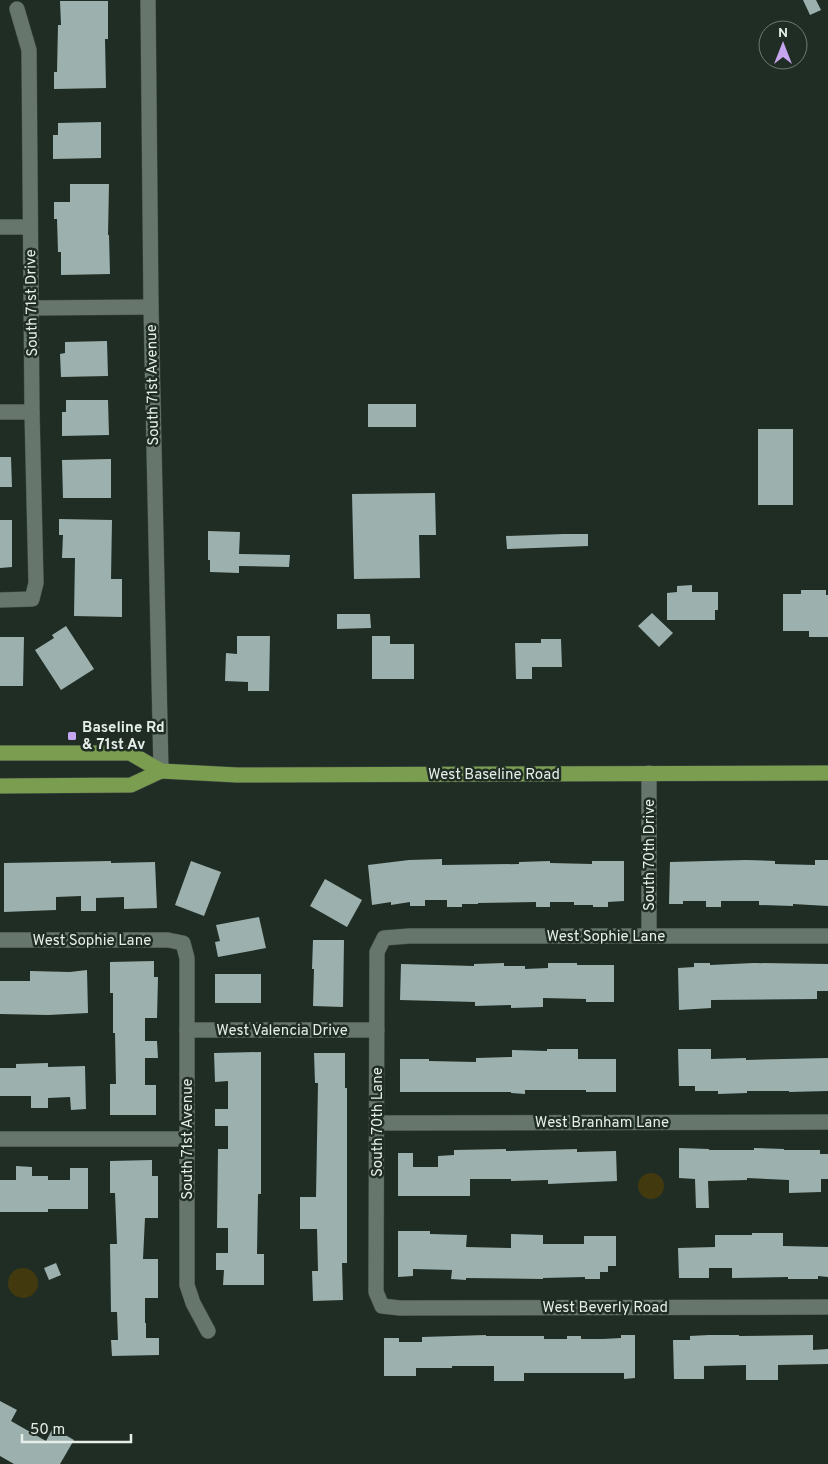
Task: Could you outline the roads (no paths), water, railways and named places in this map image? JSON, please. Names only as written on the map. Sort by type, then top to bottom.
[{"type":"main road","name":"West Baseline Road","points":[[0,753],[130,753],[161,771],[236,776],[828,773]]},
{"type":"main road","name":"West Baseline Road","points":[[0,786],[131,785],[161,771]]},
{"type":"street","name":"South 71st Avenue","points":[[148,0],[151,307],[161,771]]},
{"type":"street","name":"South 71st Drive","points":[[0,600],[32,599],[36,583],[32,412],[29,50],[17,10]]},
{"type":"street","points":[[0,227],[30,226]]},
{"type":"street","points":[[31,308],[151,307]]},
{"type":"street","points":[[0,412],[32,412]]},
{"type":"street","name":"South 70th Drive","points":[[649,773],[649,936]]},
{"type":"street","name":"West Sophie Lane","points":[[384,938],[408,936],[828,936]]},
{"type":"street","name":"South 70th Lane","points":[[382,1306],[376,1292],[377,952],[384,938]]},
{"type":"street","name":"West Sophie Lane","points":[[0,940],[168,940],[183,943]]},
{"type":"street","name":"South 71st Avenue","points":[[183,943],[187,958],[188,1285],[193,1303],[208,1331]]},
{"type":"street","name":"West Valencia Drive","points":[[187,1030],[377,1030]]},
{"type":"street","name":"West Branham Lane","points":[[377,1123],[828,1122]]},
{"type":"street","points":[[0,1138],[187,1138]]},
{"type":"street","name":"West Beverly Road","points":[[382,1306],[400,1308],[828,1306]]},
{"type":"place","name":"Baseline Rd & 71st Av","points":[[72,736]]}]
